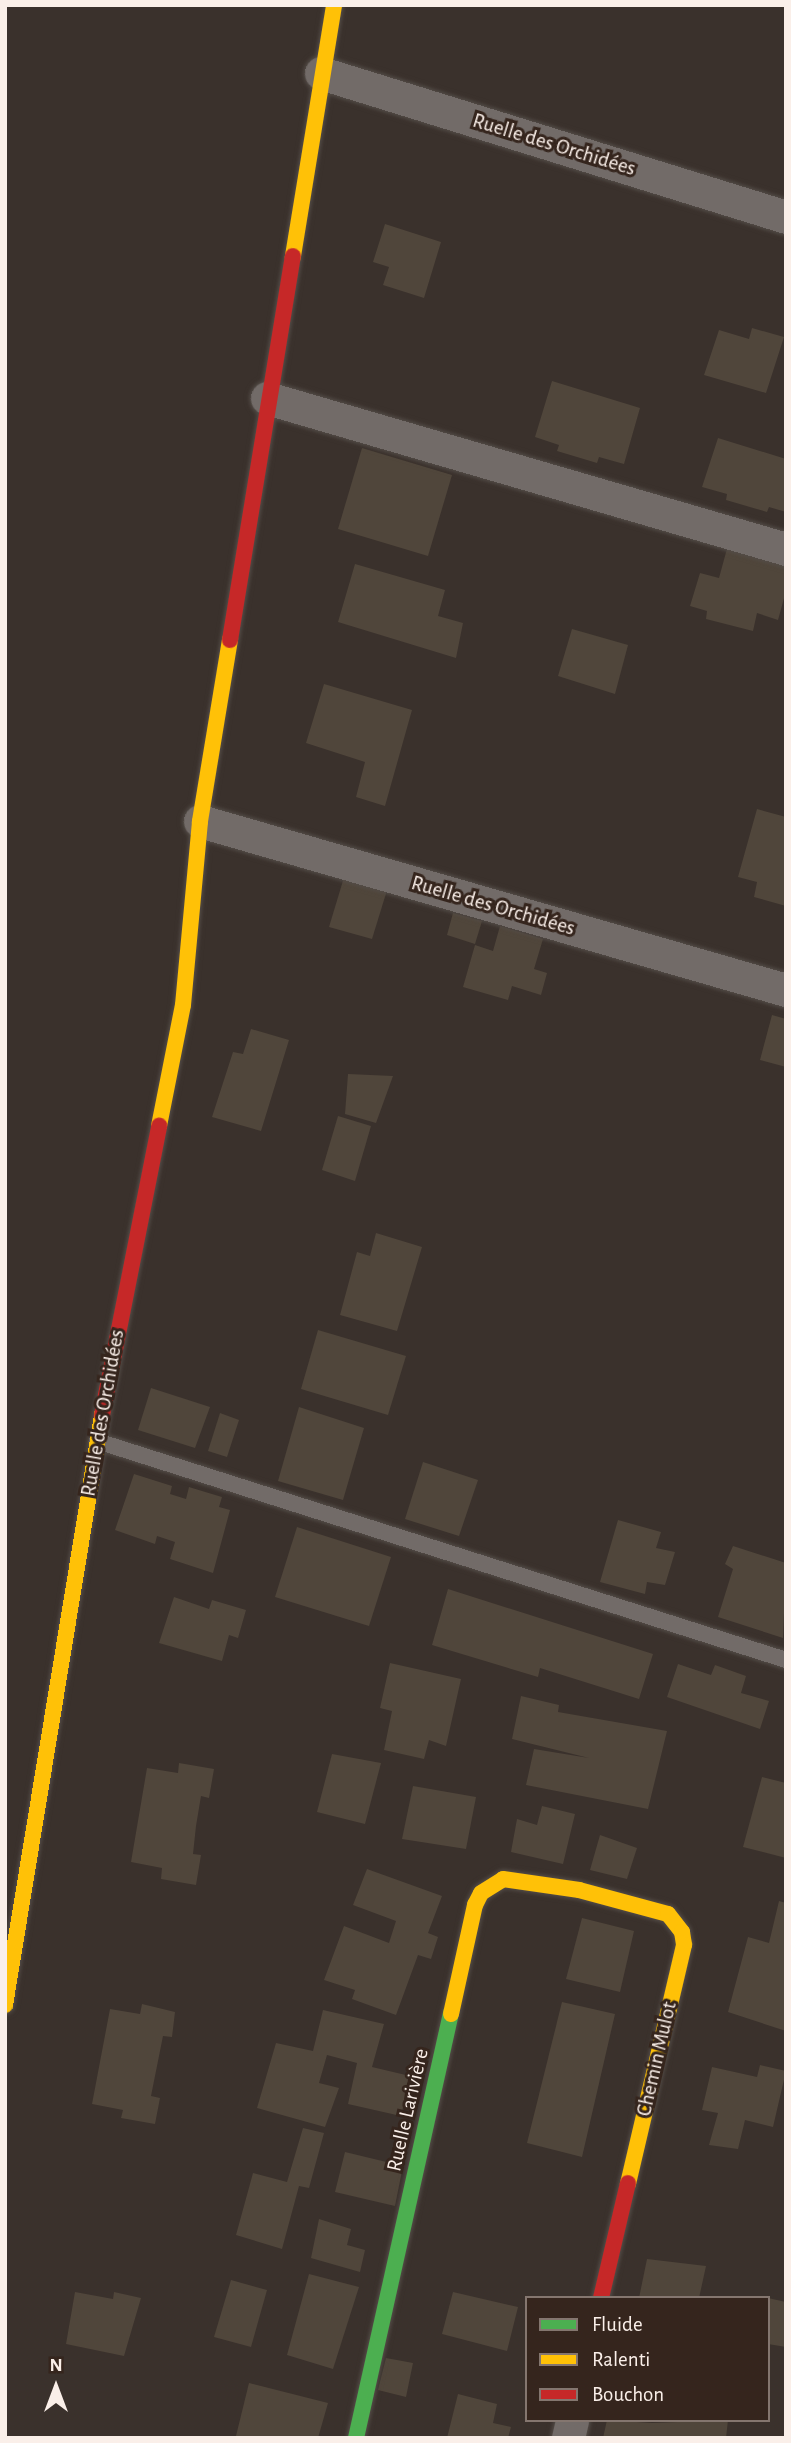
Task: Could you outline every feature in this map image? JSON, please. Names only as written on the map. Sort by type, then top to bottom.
[{"type":"street","name":"Ruelle des Orchidées","points":[[5,2005],[97,1441],[183,1004],[200,821],[267,398],[334,5]]},
{"type":"street","name":"Ruelle des Orchidées","points":[[321,73],[786,217]]},
{"type":"street","points":[[267,398],[786,549]]},
{"type":"street","name":"Ruelle des Orchidées","points":[[200,821],[786,990]]},
{"type":"street","name":"Ruelle Larivière","points":[[356,2438],[475,1905],[481,1893],[503,1879],[579,1890]]},
{"type":"street","name":"Chemin Mulot","points":[[579,1890],[668,1914],[682,1932],[684,1945],[601,2296]]},
{"type":"lane","points":[[97,1441],[786,1660]]},
{"type":"building","points":[[385,224],[441,242],[424,298],[383,285],[389,267],[373,262]]},
{"type":"building","points":[[752,328],[784,337],[766,393],[704,375],[719,330],[749,339]]},
{"type":"building","points":[[552,381],[640,408],[624,464],[599,457],[597,463],[557,451],[559,445],[535,437]]},
{"type":"building","points":[[718,438],[786,459],[786,512],[769,507],[767,512],[726,500],[727,494],[702,487]]},
{"type":"building","points":[[362,448],[452,475],[428,556],[338,529]]},
{"type":"building","points":[[731,534],[786,550],[786,591],[778,620],[757,613],[753,631],[706,619],[707,611],[690,606],[700,573],[719,578]]},
{"type":"building","points":[[355,564],[445,590],[438,616],[463,623],[456,658],[338,622]]},
{"type":"building","points":[[572,629],[628,645],[615,694],[558,676]]},
{"type":"building","points":[[324,684],[412,710],[385,806],[356,797],[365,762],[306,743]]},
{"type":"building","points":[[757,809],[786,817],[786,906],[754,897],[757,882],[738,877]]},
{"type":"building","points":[[345,874],[388,887],[372,939],[329,927]]},
{"type":"building","points":[[453,913],[482,921],[475,944],[447,935]]},
{"type":"building","points":[[500,926],[543,939],[534,969],[547,973],[541,995],[512,986],[508,1000],[463,987],[475,945],[493,951]]},
{"type":"building","points":[[772,1015],[786,1019],[786,1067],[760,1060]]},
{"type":"building","points":[[251,1029],[289,1040],[261,1131],[212,1117],[233,1052],[243,1054]]},
{"type":"building","points":[[348,1074],[393,1076],[376,1123],[345,1114]]},
{"type":"building","points":[[338,1116],[371,1126],[355,1181],[322,1170]]},
{"type":"building","points":[[376,1233],[422,1247],[397,1331],[340,1315],[357,1252],[370,1256]]},
{"type":"building","points":[[318,1330],[406,1356],[388,1415],[301,1389]]},
{"type":"building","points":[[151,1388],[210,1407],[195,1448],[138,1430]]},
{"type":"building","points":[[299,1407],[364,1428],[343,1500],[278,1481]]},
{"type":"building","points":[[220,1413],[239,1420],[227,1457],[208,1451]]},
{"type":"building","points":[[423,1462],[478,1480],[459,1536],[405,1519]]},
{"type":"building","points":[[134,1474],[172,1486],[170,1494],[186,1499],[189,1487],[222,1497],[219,1507],[230,1510],[213,1573],[170,1559],[175,1542],[157,1536],[155,1544],[115,1530]]},
{"type":"building","points":[[618,1520],[661,1532],[656,1548],[675,1552],[665,1585],[647,1582],[645,1594],[600,1582]]},
{"type":"building","points":[[297,1527],[391,1557],[369,1626],[275,1597]]},
{"type":"building","points":[[733,1546],[786,1563],[783,1638],[718,1617],[733,1569],[725,1564]]},
{"type":"building","points":[[448,1589],[653,1654],[639,1699],[540,1668],[538,1677],[432,1645]]},
{"type":"building","points":[[174,1597],[209,1609],[212,1600],[246,1610],[238,1638],[229,1635],[222,1661],[159,1643]]},
{"type":"building","points":[[390,1663],[461,1679],[446,1746],[429,1740],[424,1759],[384,1750],[392,1711],[380,1708]]},
{"type":"building","points":[[678,1664],[711,1675],[715,1665],[746,1676],[741,1693],[769,1701],[760,1729],[667,1697]]},
{"type":"building","points":[[521,1696],[559,1705],[558,1712],[667,1731],[648,1809],[526,1785],[534,1749],[589,1758],[512,1739]]},
{"type":"building","points":[[332,1754],[381,1763],[365,1824],[317,1812]]},
{"type":"building","points":[[179,1763],[214,1769],[209,1798],[201,1796],[196,1826],[193,1854],[201,1855],[196,1885],[161,1879],[162,1868],[131,1862],[147,1768],[178,1773]]},
{"type":"building","points":[[762,1777],[786,1783],[786,1858],[743,1847]]},
{"type":"building","points":[[413,1786],[476,1797],[466,1849],[402,1839]]},
{"type":"building","points":[[542,1806],[575,1814],[563,1864],[511,1852],[517,1819],[537,1825]]},
{"type":"building","points":[[600,1835],[637,1848],[627,1879],[590,1870]]},
{"type":"building","points":[[367,1869],[442,1896],[428,1933],[438,1937],[431,1959],[418,1955],[396,2015],[352,1999],[355,1990],[324,1980],[344,1926],[389,1943],[396,1921],[353,1905]]},
{"type":"building","points":[[779,1901],[786,1903],[786,2031],[728,2012],[748,1937],[769,1943]]},
{"type":"building","points":[[582,1918],[634,1931],[620,1992],[566,1979]]},
{"type":"building","points":[[562,2002],[615,2014],[582,2157],[527,2143]]},
{"type":"building","points":[[142,2004],[175,2012],[172,2037],[163,2036],[151,2096],[160,2098],[155,2124],[121,2118],[123,2110],[92,2104],[110,2009],[140,2014]]},
{"type":"building","points":[[323,2010],[384,2024],[372,2067],[410,2076],[401,2116],[348,2104],[357,2063],[327,2055],[319,2083],[339,2088],[325,2127],[257,2108],[276,2043],[313,2051]]},
{"type":"building","points":[[760,2065],[786,2071],[773,2127],[745,2120],[738,2149],[709,2145],[718,2113],[702,2110],[712,2067],[757,2077]]},
{"type":"building","points":[[303,2128],[324,2133],[309,2188],[299,2186],[282,2249],[236,2235],[253,2173],[287,2182]]},
{"type":"building","points":[[345,2152],[403,2166],[395,2206],[335,2192]]},
{"type":"building","points":[[319,2219],[351,2229],[347,2245],[365,2250],[360,2272],[311,2258]]},
{"type":"building","points":[[647,2259],[706,2266],[699,2296],[639,2296]]},
{"type":"building","points":[[309,2274],[359,2287],[333,2369],[287,2355]]},
{"type":"building","points":[[231,2280],[267,2290],[251,2347],[214,2337]]},
{"type":"building","points":[[75,2292],[113,2299],[114,2292],[141,2298],[124,2356],[66,2344]]},
{"type":"building","points":[[453,2292],[518,2307],[507,2351],[442,2334]]},
{"type":"building","points":[[770,2298],[786,2302],[786,2347],[770,2344]]},
{"type":"building","points":[[386,2358],[413,2363],[406,2397],[378,2390]]},
{"type":"building","points":[[249,2383],[328,2403],[318,2438],[236,2436]]},
{"type":"building","points":[[458,2394],[497,2404],[493,2423],[511,2427],[508,2438],[447,2438]]},
{"type":"building","points":[[607,2422],[728,2422],[726,2438],[603,2438]]},
{"type":"traffic: fast","points":[[356,2438],[451,2014]]},
{"type":"traffic: slow","points":[[293,256],[334,5]]},
{"type":"traffic: slow","points":[[159,1126],[183,1005],[200,821],[230,640]]},
{"type":"traffic: slow","points":[[5,2005],[102,1415]]},
{"type":"traffic: slow","points":[[451,2014],[475,1905],[481,1893],[503,1879],[579,1890],[668,1914],[682,1932],[684,1945],[628,2183]]},
{"type":"traffic: jam","points":[[230,640],[293,256]]},
{"type":"traffic: jam","points":[[102,1415],[159,1126]]},
{"type":"traffic: jam","points":[[601,2296],[628,2183]]}]
